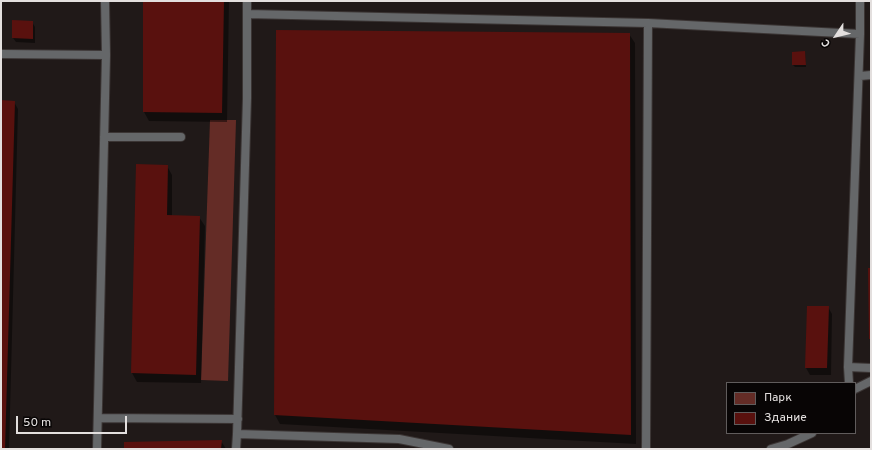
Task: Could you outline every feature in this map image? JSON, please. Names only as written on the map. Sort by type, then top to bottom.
[{"type":"lane","points":[[98,449],[106,55],[105,1]]},
{"type":"lane","points":[[236,449],[247,98],[247,1]]},
{"type":"lane","points":[[849,382],[848,367],[860,76],[860,1]]},
{"type":"lane","points":[[247,14],[648,22],[860,34]]},
{"type":"lane","points":[[646,449],[648,22]]},
{"type":"lane","points":[[1,54],[106,55]]},
{"type":"lane","points":[[860,76],[871,75]]},
{"type":"lane","points":[[104,137],[181,137]]},
{"type":"lane","points":[[848,367],[871,368]]},
{"type":"lane","points":[[856,388],[871,381]]},
{"type":"lane","points":[[98,418],[238,419]]},
{"type":"lane","points":[[237,434],[399,439],[449,449]]},
{"type":"lane","points":[[771,449],[788,444],[810,434]]},
{"type":"green space","points":[[210,120],[236,120],[228,381],[201,380]]},
{"type":"building","points":[[143,1],[224,1],[222,113],[143,112]]},
{"type":"building","points":[[12,20],[33,21],[33,39],[12,38]]},
{"type":"building","points":[[276,30],[630,33],[631,435],[274,415]]},
{"type":"building","points":[[805,51],[806,65],[792,65],[792,52]]},
{"type":"building","points":[[1,100],[15,101],[5,449],[1,449]]},
{"type":"building","points":[[136,164],[168,165],[167,215],[200,216],[196,375],[131,373]]},
{"type":"building","points":[[868,268],[871,268],[871,339],[869,339]]},
{"type":"building","points":[[807,306],[829,306],[827,368],[805,368]]},
{"type":"building","points":[[222,440],[221,449],[124,449],[124,442]]}]
